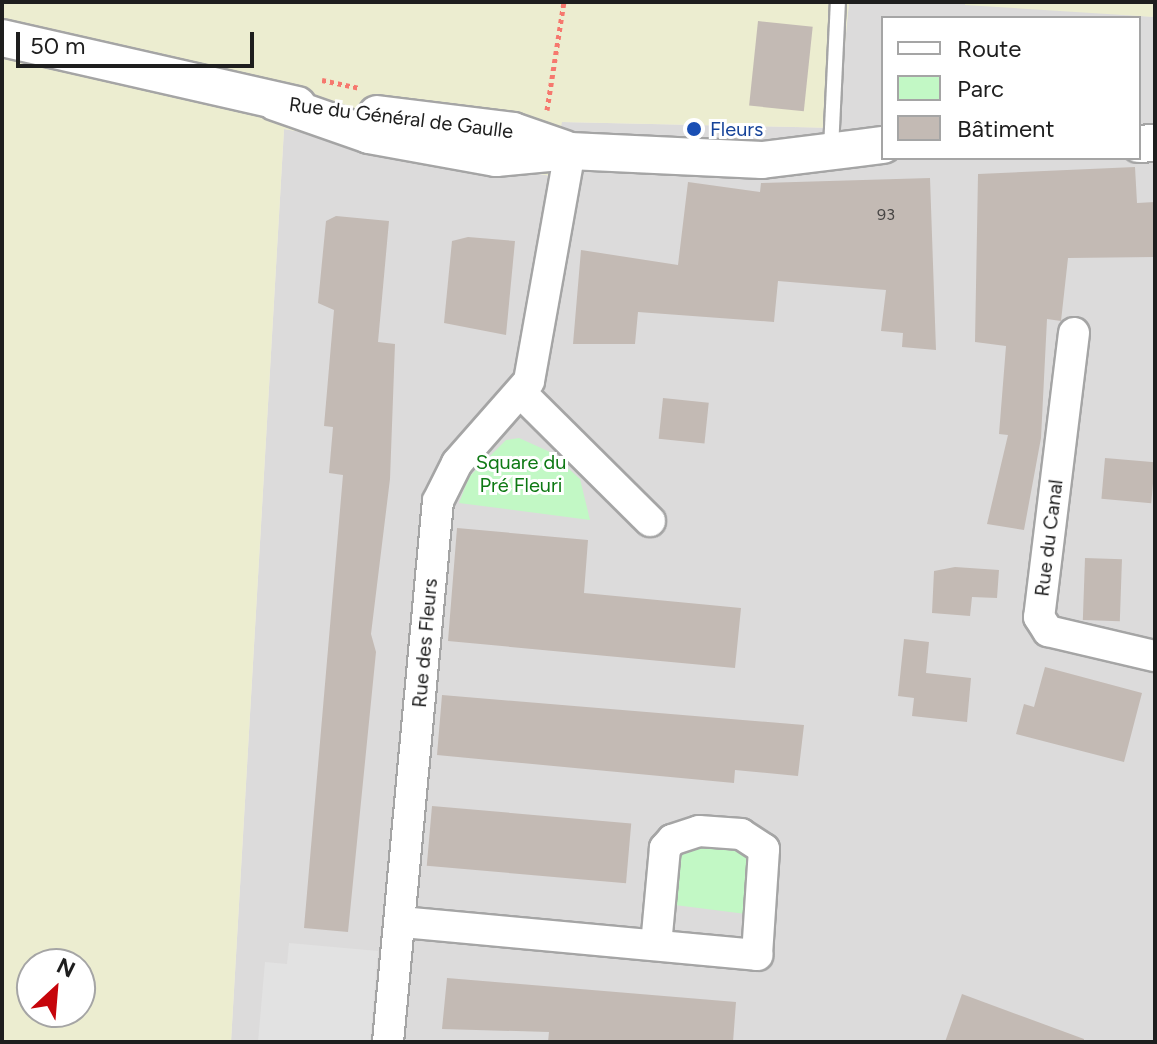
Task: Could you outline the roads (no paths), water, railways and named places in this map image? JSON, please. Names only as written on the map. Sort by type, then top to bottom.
[{"type":"street","name":"Rue du Général de Gaulle","points":[[2,38],[275,102],[369,135],[467,154],[530,158],[557,145],[762,160],[881,145]]},
{"type":"street","points":[[557,145],[523,395],[650,521]]},
{"type":"street","name":"Rue du Canal","points":[[1074,333],[1039,617],[1048,631],[1155,656]]},
{"type":"street","name":"Rue des Fleurs","points":[[388,1042],[402,922],[440,490],[523,395]]},
{"type":"street","points":[[402,922],[757,955],[768,858],[741,834],[685,833],[665,848],[656,945]]},
{"type":"lane","points":[[831,149],[838,2]]},
{"type":"place","name":"Fleurs","points":[[694,129]]},
{"type":"park label","name":"Square du Pré Fleuri","points":[[521,474]]}]
